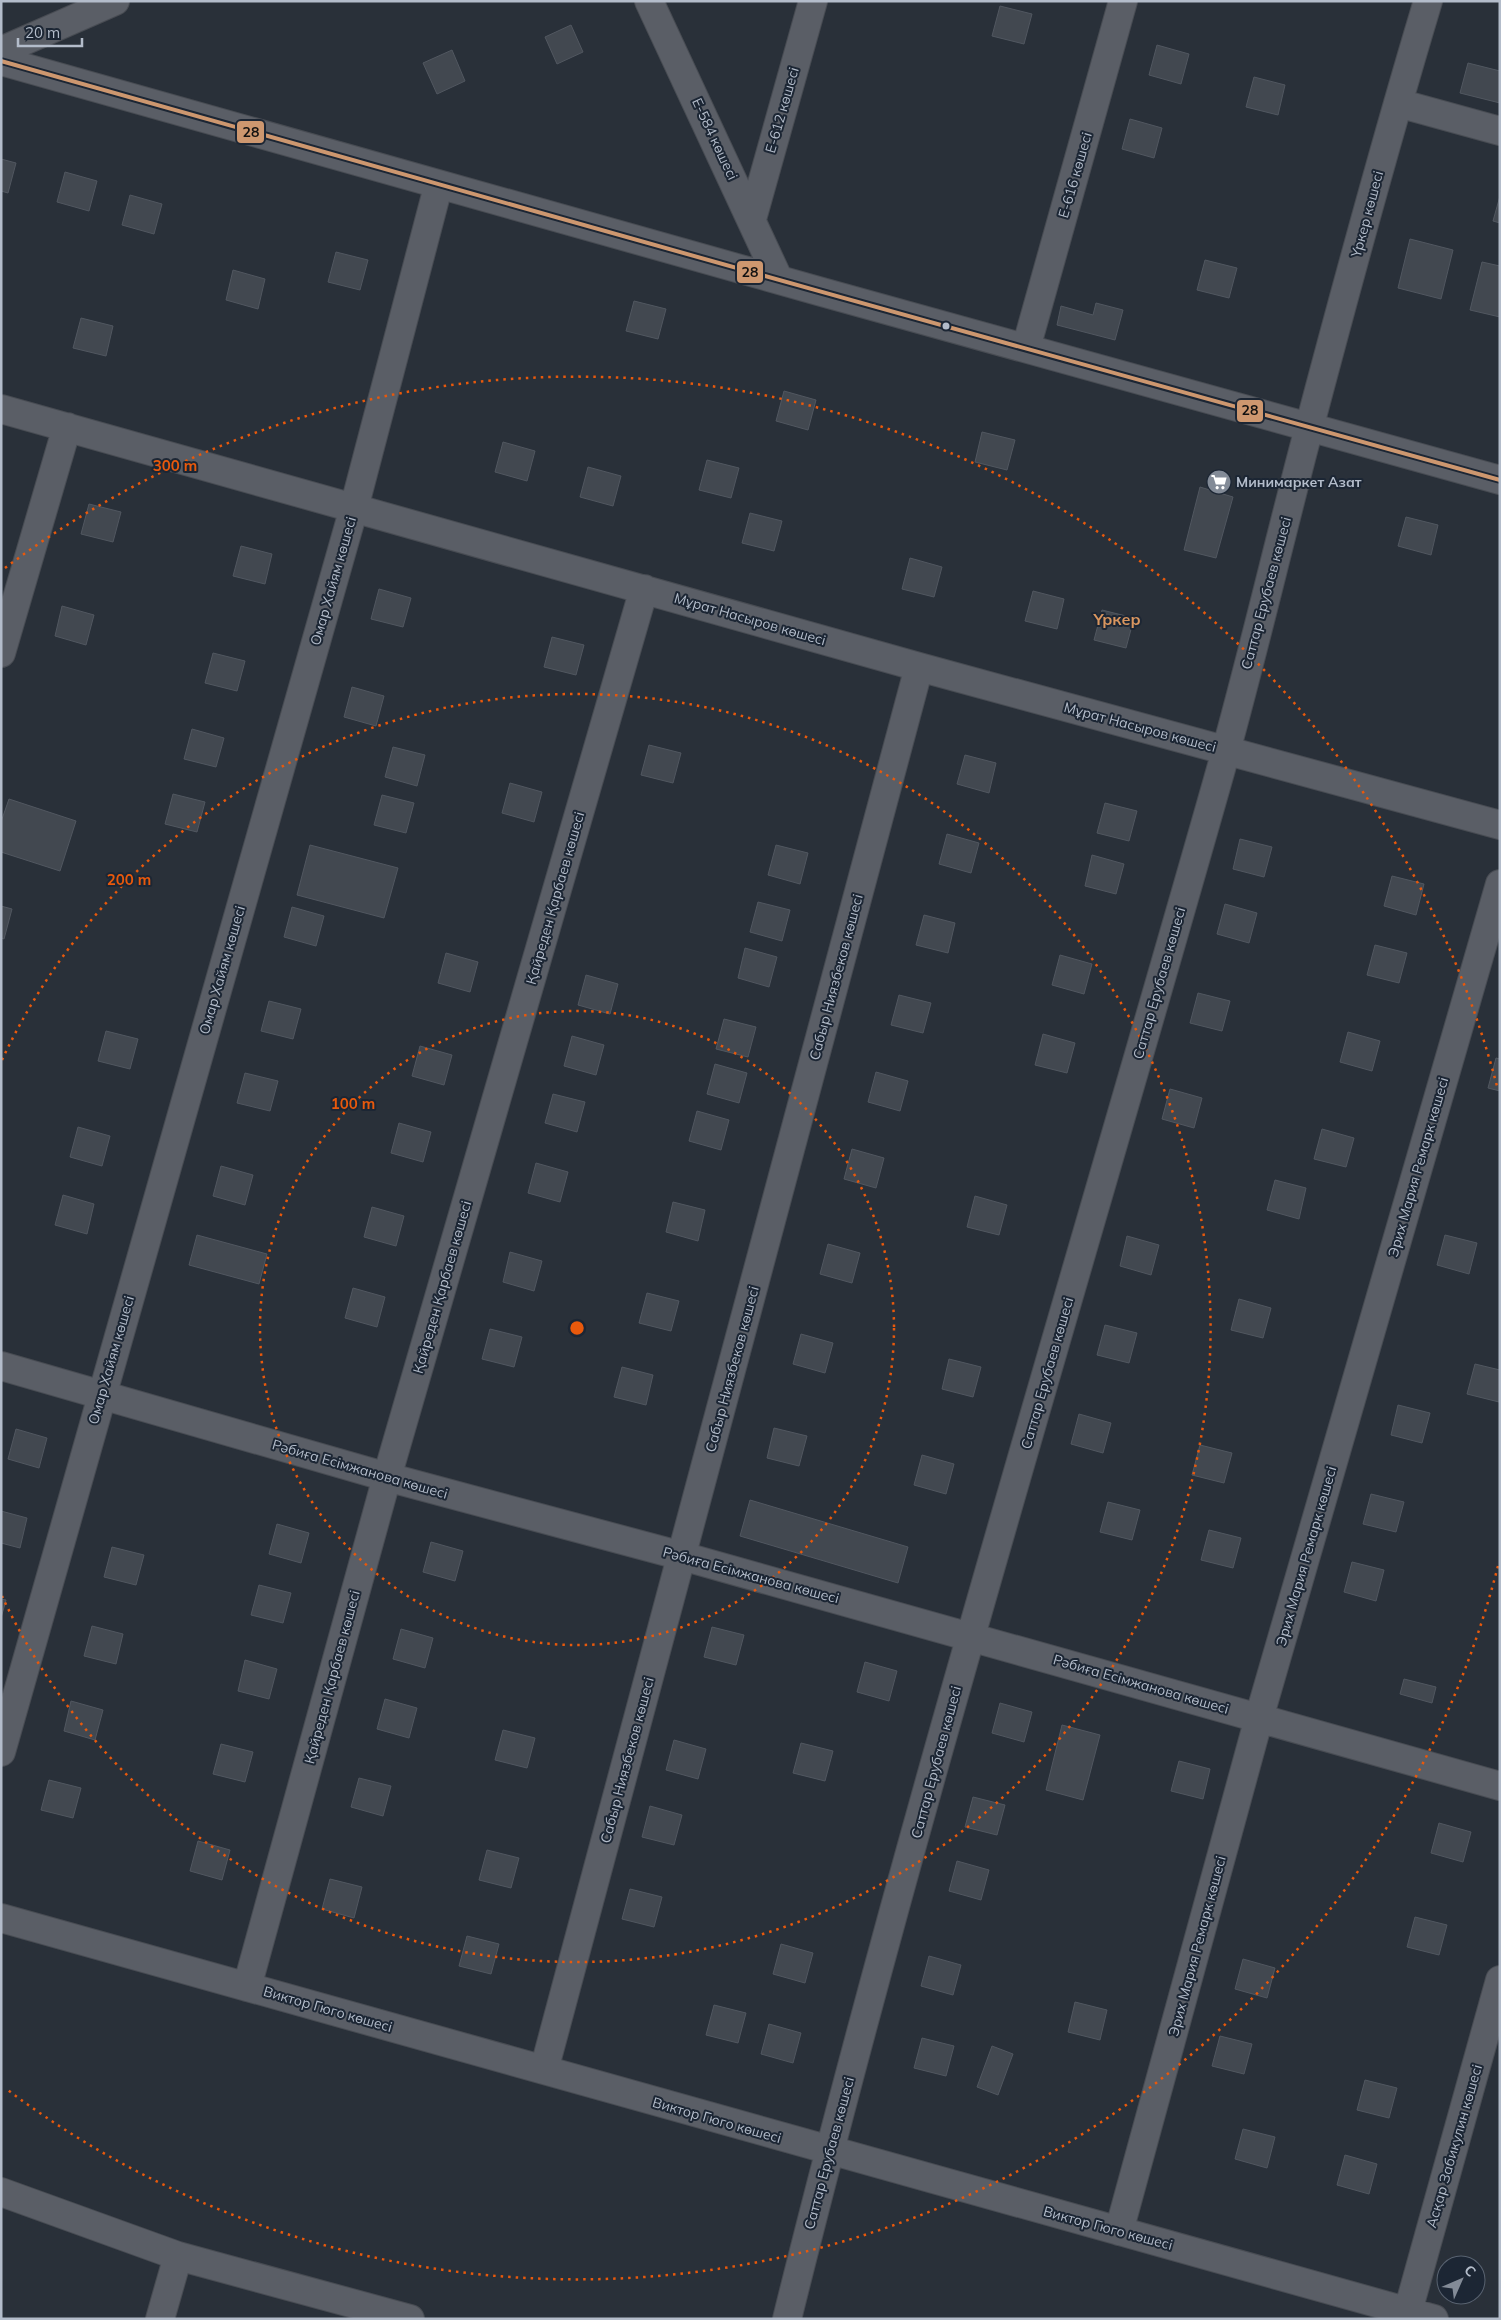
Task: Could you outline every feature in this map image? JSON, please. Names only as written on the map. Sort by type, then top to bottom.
[{"type":"street","points":[[1,51],[116,1]]},
{"type":"street","name":"Е-584 көшесі","points":[[649,1],[752,218],[778,278]]},
{"type":"street","name":"Е-612 көшесі","points":[[752,218],[812,1]]},
{"type":"street","name":"Е-616 көшесі","points":[[1026,348],[1124,1]]},
{"type":"street","name":"Үркер көшесі","points":[[1309,427],[1428,1]]},
{"type":"street","points":[[1,61],[438,187],[778,278],[1500,480]]},
{"type":"street","points":[[1398,103],[1500,131]]},
{"type":"street","name":"Омар Хайям көшесі","points":[[1,1752],[101,1394],[354,508],[438,187]]},
{"type":"street","name":"Мұрат Насыров көшесі","points":[[1,409],[919,667],[1500,825]]},
{"type":"street","points":[[1,653],[67,427]]},
{"type":"street","name":"Саттар Ерубаев көшесі","points":[[787,2319],[828,2151],[970,1636],[1225,750],[1309,427]]},
{"type":"street","name":"Қайреден Қарбаев көшесі","points":[[247,1987],[387,1477],[644,589]]},
{"type":"street","name":"Сабыр Ниязбеков көшесі","points":[[544,2070],[919,667]]},
{"type":"street","name":"Эрих Мария Ремарк көшесі","points":[[1119,2231],[1259,1718],[1500,884]]},
{"type":"street","name":"Рәбиға Есімжанова көшесі","points":[[1,1366],[387,1477],[682,1556],[1500,1786]]},
{"type":"street","name":"Виктор Гюго көшесі","points":[[1,1918],[828,2151],[1434,2319]]},
{"type":"street","name":"Асқар Забикулин көшесі","points":[[1408,2311],[1500,1980]]},
{"type":"street","points":[[1,2192],[178,2256],[410,2319]]},
{"type":"street","points":[[160,2319],[178,2256]]},
{"type":"building","points":[[1000,6],[1032,14],[1024,44],[992,36]]},
{"type":"building","points":[[571,25],[583,52],[557,64],[545,37]]},
{"type":"building","points":[[1157,45],[1189,54],[1181,84],[1149,75]]},
{"type":"building","points":[[452,50],[465,81],[437,94],[423,63]]},
{"type":"building","points":[[1468,63],[1500,71],[1500,103],[1460,93]]},
{"type":"building","points":[[1254,77],[1285,85],[1278,115],[1246,107]]},
{"type":"building","points":[[1130,119],[1162,128],[1154,158],[1122,149]]},
{"type":"building","points":[[1,159],[16,163],[8,193],[1,191]]},
{"type":"building","points":[[65,172],[97,181],[89,211],[57,202]]},
{"type":"building","points":[[130,195],[162,204],[154,234],[122,225]]},
{"type":"building","points":[[1500,196],[1500,223],[1493,221]]},
{"type":"building","points":[[1410,239],[1453,250],[1441,299],[1398,288]]},
{"type":"building","points":[[336,252],[368,260],[360,290],[328,282]]},
{"type":"building","points":[[1205,260],[1237,268],[1229,298],[1197,290]]},
{"type":"building","points":[[1482,262],[1500,266],[1500,317],[1470,310]]},
{"type":"building","points":[[233,270],[265,279],[258,309],[226,300]]},
{"type":"building","points":[[634,301],[666,309],[658,339],[626,331]]},
{"type":"building","points":[[1096,303],[1123,310],[1115,340],[1057,325],[1061,306],[1093,315]]},
{"type":"building","points":[[81,318],[113,326],[106,356],[73,348]]},
{"type":"building","points":[[784,391],[816,400],[808,430],[776,421]]},
{"type":"building","points":[[982,432],[1015,440],[1007,470],[975,462]]},
{"type":"building","points":[[503,442],[535,451],[527,481],[495,472]]},
{"type":"building","points":[[707,460],[739,468],[731,498],[699,490]]},
{"type":"building","points":[[588,467],[621,476],[613,506],[580,497]]},
{"type":"building","points":[[1200,487],[1233,497],[1216,558],[1184,550]]},
{"type":"building","points":[[89,504],[121,512],[113,542],[81,534]]},
{"type":"building","points":[[750,513],[782,521],[774,551],[742,543]]},
{"type":"building","points":[[1406,517],[1438,525],[1431,555],[1398,546]]},
{"type":"building","points":[[241,546],[272,554],[265,584],[233,576]]},
{"type":"building","points":[[910,558],[942,567],[934,597],[902,589]]},
{"type":"building","points":[[379,589],[411,598],[403,627],[371,619]]},
{"type":"building","points":[[1033,591],[1064,599],[1057,629],[1025,621]]},
{"type":"building","points":[[62,606],[94,615],[86,645],[55,636]]},
{"type":"building","points":[[1102,610],[1134,618],[1126,648],[1094,640]]},
{"type":"building","points":[[552,637],[584,645],[576,675],[544,667]]},
{"type":"building","points":[[213,653],[245,661],[237,691],[205,683]]},
{"type":"building","points":[[352,687],[384,696],[376,726],[344,717]]},
{"type":"building","points":[[192,729],[224,738],[216,767],[184,759]]},
{"type":"building","points":[[649,745],[681,753],[673,783],[641,775]]},
{"type":"building","points":[[393,747],[425,755],[417,786],[385,777]]},
{"type":"building","points":[[965,755],[996,763],[989,793],[957,784]]},
{"type":"building","points":[[510,783],[542,792],[534,822],[502,813]]},
{"type":"building","points":[[173,794],[205,802],[197,832],[165,824]]},
{"type":"building","points":[[382,795],[414,803],[406,833],[374,825]]},
{"type":"building","points":[[9,799],[76,821],[60,871],[1,852],[1,822]]},
{"type":"building","points":[[1105,803],[1137,811],[1129,841],[1097,833]]},
{"type":"building","points":[[947,834],[979,843],[971,873],[939,864]]},
{"type":"building","points":[[1240,839],[1272,847],[1264,877],[1233,869]]},
{"type":"building","points":[[310,845],[398,868],[384,918],[297,895]]},
{"type":"building","points":[[776,845],[808,853],[800,884],[768,875]]},
{"type":"building","points":[[1092,855],[1124,864],[1116,894],[1085,886]]},
{"type":"building","points":[[1392,876],[1424,884],[1416,915],[1384,906]]},
{"type":"building","points":[[758,902],[790,910],[782,941],[750,932]]},
{"type":"building","points":[[1225,904],[1257,913],[1249,943],[1217,934]]},
{"type":"building","points":[[1,906],[12,909],[4,939],[1,938]]},
{"type":"building","points":[[292,907],[324,916],[316,946],[284,937]]},
{"type":"building","points":[[924,915],[955,923],[948,953],[916,945]]},
{"type":"building","points":[[1375,945],[1407,953],[1399,983],[1367,975]]},
{"type":"building","points":[[745,948],[777,957],[769,987],[738,978]]},
{"type":"building","points":[[446,953],[478,962],[470,992],[438,983]]},
{"type":"building","points":[[1060,955],[1092,964],[1084,994],[1052,985]]},
{"type":"building","points":[[586,975],[618,984],[610,1014],[578,1005]]},
{"type":"building","points":[[1198,993],[1230,1001],[1222,1031],[1190,1023]]},
{"type":"building","points":[[899,995],[931,1003],[923,1033],[891,1025]]},
{"type":"building","points":[[269,1001],[301,1009],[293,1039],[261,1031]]},
{"type":"building","points":[[724,1019],[756,1027],[748,1057],[716,1049]]},
{"type":"building","points":[[106,1031],[138,1039],[130,1069],[98,1061]]},
{"type":"building","points":[[1348,1032],[1380,1041],[1372,1071],[1340,1062]]},
{"type":"building","points":[[1043,1034],[1075,1043],[1067,1073],[1035,1065]]},
{"type":"building","points":[[572,1036],[604,1045],[596,1075],[564,1066]]},
{"type":"building","points":[[420,1046],[452,1055],[444,1085],[412,1076]]},
{"type":"building","points":[[1496,1058],[1500,1059],[1500,1091],[1488,1088]]},
{"type":"building","points":[[715,1064],[747,1073],[739,1103],[707,1094]]},
{"type":"building","points":[[876,1072],[908,1081],[900,1111],[868,1102]]},
{"type":"building","points":[[245,1073],[278,1081],[270,1111],[237,1103]]},
{"type":"building","points":[[1170,1089],[1202,1098],[1194,1128],[1162,1119]]},
{"type":"building","points":[[553,1094],[585,1102],[577,1132],[545,1123]]},
{"type":"building","points":[[697,1111],[729,1120],[721,1150],[689,1141]]},
{"type":"building","points":[[399,1123],[431,1132],[423,1162],[391,1153]]},
{"type":"building","points":[[78,1127],[110,1136],[102,1166],[70,1157]]},
{"type":"building","points":[[1322,1129],[1354,1138],[1346,1167],[1314,1159]]},
{"type":"building","points":[[852,1149],[884,1158],[876,1188],[844,1179]]},
{"type":"building","points":[[536,1163],[568,1172],[560,1202],[528,1193]]},
{"type":"building","points":[[221,1166],[253,1175],[245,1205],[213,1196]]},
{"type":"building","points":[[1275,1180],[1306,1188],[1299,1219],[1267,1210]]},
{"type":"building","points":[[63,1195],[94,1204],[87,1234],[55,1225]]},
{"type":"building","points":[[975,1196],[1007,1205],[999,1235],[967,1227]]},
{"type":"building","points":[[673,1202],[705,1210],[698,1241],[666,1232]]},
{"type":"building","points":[[372,1207],[404,1216],[396,1246],[364,1237]]},
{"type":"building","points":[[197,1235],[267,1254],[259,1284],[189,1265]]},
{"type":"building","points":[[1445,1235],[1477,1243],[1469,1274],[1437,1265]]},
{"type":"building","points":[[1127,1236],[1159,1245],[1151,1275],[1120,1266]]},
{"type":"building","points":[[828,1244],[860,1253],[852,1283],[820,1274]]},
{"type":"building","points":[[510,1252],[542,1261],[534,1291],[503,1282]]},
{"type":"building","points":[[353,1288],[385,1297],[377,1327],[345,1318]]},
{"type":"building","points":[[647,1293],[679,1301],[671,1331],[639,1323]]},
{"type":"building","points":[[1239,1299],[1271,1308],[1263,1338],[1231,1330]]},
{"type":"building","points":[[1105,1325],[1137,1333],[1129,1363],[1097,1355]]},
{"type":"building","points":[[490,1329],[522,1337],[514,1367],[482,1359]]},
{"type":"building","points":[[801,1334],[833,1343],[825,1373],[793,1364]]},
{"type":"building","points":[[949,1359],[981,1367],[973,1397],[942,1389]]},
{"type":"building","points":[[1475,1364],[1500,1370],[1499,1402],[1467,1394]]},
{"type":"building","points":[[622,1367],[653,1375],[646,1405],[614,1397]]},
{"type":"building","points":[[1398,1405],[1430,1413],[1422,1443],[1391,1435]]},
{"type":"building","points":[[1079,1414],[1111,1423],[1103,1453],[1071,1444]]},
{"type":"building","points":[[774,1428],[807,1436],[799,1466],[767,1458]]},
{"type":"building","points":[[16,1429],[47,1438],[39,1468],[8,1459]]},
{"type":"building","points":[[1200,1445],[1232,1453],[1224,1483],[1192,1475]]},
{"type":"building","points":[[922,1455],[954,1464],[946,1494],[914,1485]]},
{"type":"building","points":[[1371,1494],[1404,1502],[1396,1532],[1363,1524]]},
{"type":"building","points":[[750,1500],[908,1547],[898,1583],[740,1536]]},
{"type":"building","points":[[1108,1502],[1140,1510],[1132,1540],[1100,1532]]},
{"type":"building","points":[[1,1511],[27,1518],[20,1548],[1,1543]]},
{"type":"building","points":[[277,1524],[309,1533],[301,1563],[269,1554]]},
{"type":"building","points":[[1209,1530],[1241,1538],[1233,1568],[1201,1560]]},
{"type":"building","points":[[431,1542],[463,1551],[455,1581],[423,1572]]},
{"type":"building","points":[[112,1547],[144,1555],[136,1585],[104,1577]]},
{"type":"building","points":[[1352,1562],[1384,1570],[1376,1601],[1344,1592]]},
{"type":"building","points":[[259,1585],[291,1593],[283,1623],[251,1615]]},
{"type":"building","points":[[1,1599],[6,1600],[1,1618]]},
{"type":"building","points":[[92,1626],[123,1634],[116,1664],[84,1656]]},
{"type":"building","points":[[712,1627],[744,1635],[736,1665],[704,1657]]},
{"type":"building","points":[[401,1629],[433,1638],[425,1668],[393,1659]]},
{"type":"building","points":[[245,1660],[277,1669],[269,1699],[238,1691]]},
{"type":"building","points":[[865,1662],[897,1671],[889,1701],[857,1692]]},
{"type":"building","points":[[1404,1679],[1436,1687],[1432,1703],[1400,1694]]},
{"type":"building","points":[[385,1699],[417,1708],[409,1738],[377,1729]]},
{"type":"building","points":[[71,1701],[103,1710],[95,1740],[64,1731]]},
{"type":"building","points":[[1000,1703],[1032,1712],[1024,1742],[992,1733]]},
{"type":"building","points":[[1062,1725],[1100,1735],[1083,1800],[1046,1790]]},
{"type":"building","points":[[503,1730],[535,1738],[527,1768],[495,1760]]},
{"type":"building","points":[[674,1740],[706,1749],[698,1779],[666,1770]]},
{"type":"building","points":[[801,1743],[833,1751],[825,1781],[793,1773]]},
{"type":"building","points":[[221,1744],[253,1752],[245,1782],[213,1774]]},
{"type":"building","points":[[1179,1761],[1210,1769],[1203,1799],[1171,1791]]},
{"type":"building","points":[[359,1778],[391,1786],[383,1816],[351,1807]]},
{"type":"building","points":[[49,1780],[81,1788],[73,1818],[41,1810]]},
{"type":"building","points":[[973,1797],[1005,1805],[997,1835],[965,1827]]},
{"type":"building","points":[[650,1806],[682,1815],[674,1845],[642,1837]]},
{"type":"building","points":[[1439,1823],[1471,1832],[1463,1862],[1431,1853]]},
{"type":"building","points":[[198,1841],[230,1850],[222,1880],[190,1871]]},
{"type":"building","points":[[487,1850],[519,1858],[511,1888],[479,1880]]},
{"type":"building","points":[[957,1861],[989,1870],[981,1900],[949,1891]]},
{"type":"building","points":[[330,1879],[362,1887],[354,1918],[322,1909]]},
{"type":"building","points":[[630,1889],[662,1897],[654,1927],[622,1919]]},
{"type":"building","points":[[1415,1917],[1447,1925],[1439,1955],[1407,1947]]},
{"type":"building","points":[[467,1936],[499,1944],[491,1974],[459,1966]]},
{"type":"building","points":[[781,1944],[813,1953],[805,1983],[773,1974]]},
{"type":"building","points":[[929,1956],[961,1965],[953,1995],[921,1986]]},
{"type":"building","points":[[1243,1959],[1275,1968],[1267,1998],[1235,1989]]},
{"type":"building","points":[[1075,2002],[1107,2010],[1100,2040],[1068,2032]]},
{"type":"building","points":[[714,2005],[746,2013],[738,2043],[706,2035]]},
{"type":"building","points":[[769,2024],[801,2033],[793,2063],[761,2054]]},
{"type":"building","points":[[1220,2036],[1252,2044],[1244,2074],[1212,2066]]},
{"type":"building","points":[[922,2038],[954,2046],[946,2076],[914,2068]]},
{"type":"building","points":[[992,2046],[1013,2054],[998,2095],[977,2087]]},
{"type":"building","points":[[1365,2080],[1397,2088],[1389,2118],[1357,2110]]},
{"type":"building","points":[[1243,2129],[1275,2137],[1267,2168],[1235,2159]]},
{"type":"building","points":[[1345,2155],[1377,2164],[1369,2194],[1337,2185]]},
{"type":"transit line","name":"28","points":[[1,61],[563,220],[1500,480]]},
{"type":"place","name":"Минимаркет Азат","points":[[1219,482]]},
{"type":"district","name":"Үркер","points":[[1117,619]]}]
